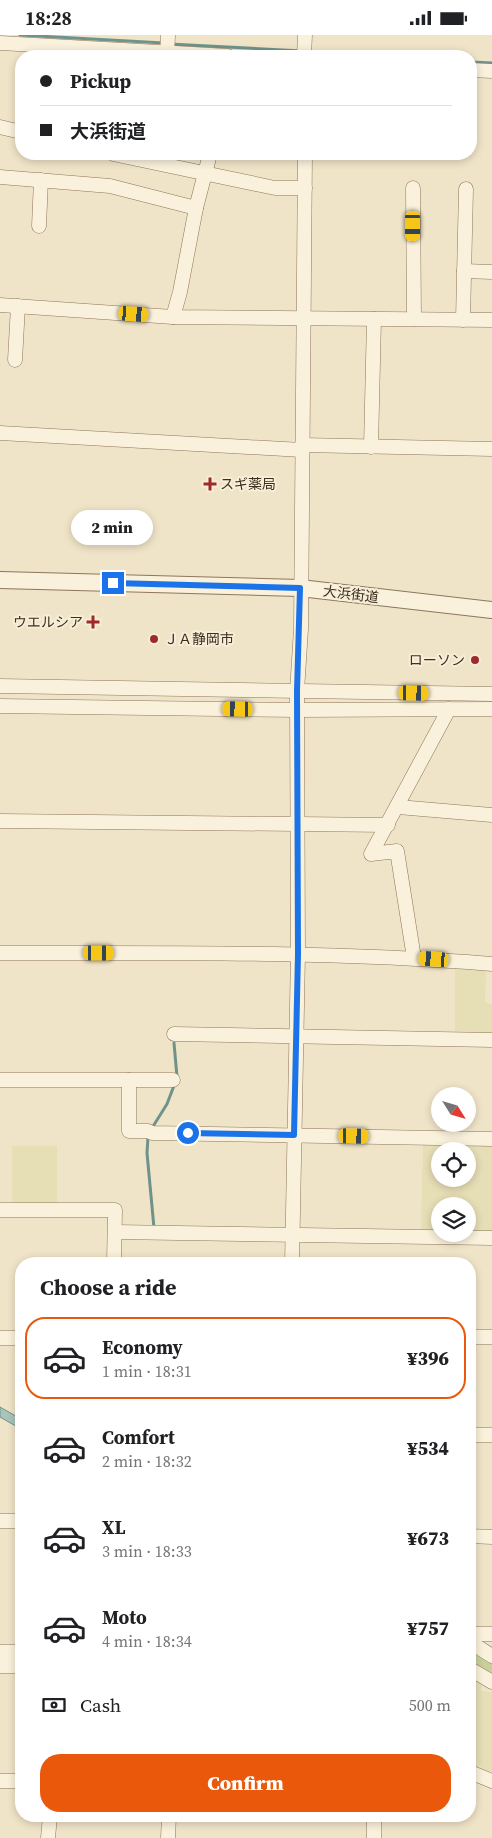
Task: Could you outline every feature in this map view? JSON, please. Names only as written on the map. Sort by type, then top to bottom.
[{"type":"street","points":[[0,43],[168,46],[191,50]]},
{"type":"street","points":[[477,70],[492,71]]},
{"type":"street","points":[[0,127],[15,131]]},
{"type":"street","points":[[141,160],[274,188],[305,188]]},
{"type":"street","points":[[173,317],[180,292],[196,208],[208,160]]},
{"type":"street","points":[[292,1257],[298,954],[297,691],[302,448],[304,160]]},
{"type":"street","points":[[0,177],[110,186],[196,208]]},
{"type":"street","points":[[38,226],[41,180]]},
{"type":"street","points":[[413,188],[414,319]]},
{"type":"street","points":[[463,320],[466,189]]},
{"type":"street","points":[[464,271],[492,272]]},
{"type":"street","points":[[0,305],[173,317],[492,320]]},
{"type":"street","points":[[15,360],[18,306]]},
{"type":"street","points":[[370,447],[374,319]]},
{"type":"street","points":[[0,433],[302,448],[492,449]]},
{"type":"street","name":"大浜街道","points":[[0,580],[300,588],[492,610]]},
{"type":"street","points":[[0,686],[492,694]]},
{"type":"street","points":[[0,706],[298,710],[492,709]]},
{"type":"street","points":[[414,958],[398,851],[371,854],[398,807],[449,709]]},
{"type":"street","points":[[398,807],[492,815]]},
{"type":"street","points":[[0,821],[388,825]]},
{"type":"street","points":[[0,953],[298,954],[414,958],[492,964]]},
{"type":"street","points":[[174,1035],[492,1040]]},
{"type":"street","points":[[0,1080],[173,1080]]},
{"type":"street","points":[[129,1080],[129,1131],[492,1139]]},
{"type":"street","points":[[0,1210],[115,1210],[114,1257]]},
{"type":"street","points":[[115,1232],[492,1239]]},
{"type":"street","points":[[476,1337],[492,1337]]},
{"type":"street","points":[[0,1338],[15,1338]]},
{"type":"street","points":[[476,1435],[492,1435]]},
{"type":"street","points":[[0,1521],[15,1521]]},
{"type":"street","points":[[476,1536],[492,1537]]},
{"type":"street","points":[[476,1634],[492,1634]]},
{"type":"street","points":[[476,1647],[492,1656]]},
{"type":"street","points":[[0,1652],[15,1652]]},
{"type":"street","points":[[0,1666],[15,1666]]},
{"type":"street","points":[[476,1673],[492,1682]]},
{"type":"street","points":[[476,1774],[492,1781]]},
{"type":"street","points":[[0,1781],[15,1781]]},
{"type":"street","points":[[48,1838],[49,1822]]},
{"type":"street","points":[[168,1838],[169,1822]]},
{"type":"street","points":[[374,1822],[374,1838]]},
{"type":"shaded area","points":[[455,966],[486,969],[485,1003],[492,1004],[492,1034],[455,1032]]},
{"type":"shaded area","points":[[423,1145],[431,1145],[431,1187],[476,1187],[476,1146],[492,1146],[492,1232],[476,1232],[476,1197],[431,1197],[431,1231],[421,1231]]},
{"type":"shaded area","points":[[12,1146],[57,1146],[57,1204],[12,1204]]},
{"type":"shaded area","points":[[476,1681],[482,1681],[481,1691],[492,1692],[492,1772],[481,1771],[481,1766],[476,1766]]},
{"type":"green space","points":[[476,1650],[492,1660],[492,1677],[476,1667]]},
{"type":"water","points":[[0,1407],[15,1416],[15,1426],[0,1417]]},
{"type":"waterway","points":[[20,35],[164,43]]},
{"type":"waterway","points":[[170,44],[283,50]]},
{"type":"waterway","points":[[477,62],[492,63]]},
{"type":"waterway","points":[[174,1043],[177,1077]]},
{"type":"waterway","points":[[152,1128],[167,1104],[175,1083]]},
{"type":"waterway","points":[[148,1137],[147,1153],[154,1228]]},
{"type":"place","name":"スギ薬局","points":[[210,484]]},
{"type":"place","name":"ウエルシア","points":[[93,622]]},
{"type":"place","name":"ＪＡ静岡市","points":[[154,639]]},
{"type":"place","name":"ローソン","points":[[475,660]]},
{"type":"route","points":[[113,583],[300,588],[301,629],[297,691],[298,954],[294,1135],[188,1133]]}]
